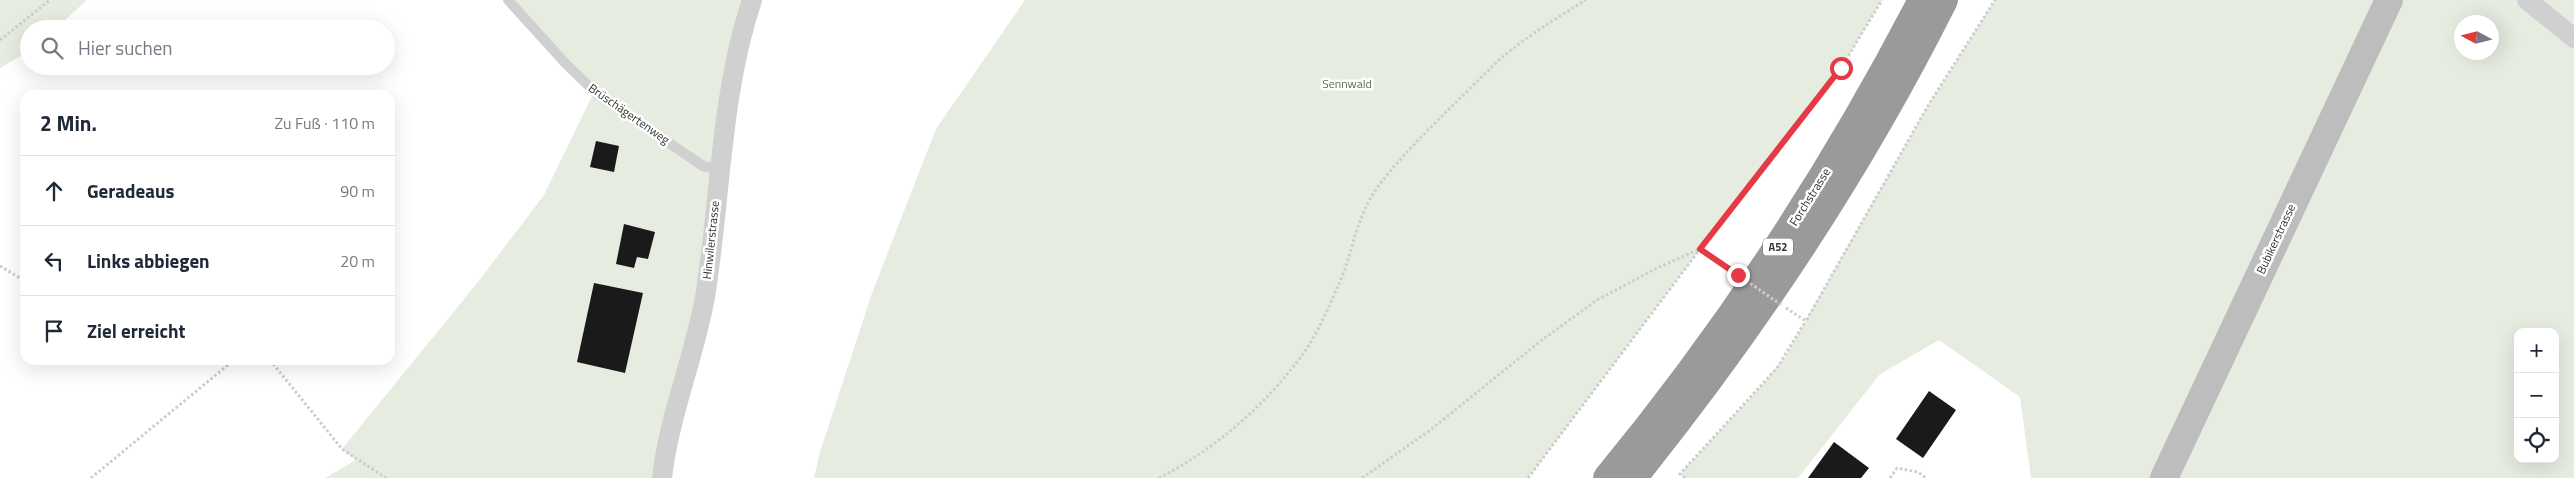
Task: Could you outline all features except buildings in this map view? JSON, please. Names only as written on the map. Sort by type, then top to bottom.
[{"type":"highway","name":"Forchstrasse","points":[[1608,478],[1696,365],[1778,247],[1844,141],[1922,0]]},
{"type":"highway","name":"Forchstrasse","points":[[1633,478],[1710,379],[1792,260],[1870,135],[1944,0]]},
{"type":"street","name":"Hinwilerstrasse","points":[[662,478],[673,417],[694,345],[704,298],[718,169],[729,102],[752,0]]},
{"type":"street","name":"Bubikerstrasse","points":[[2164,478],[2389,0]]},
{"type":"street","points":[[2527,0],[2574,38]]},
{"type":"lane","name":"Brüschägertenweg","points":[[508,0],[566,64],[597,94],[704,166],[718,169]]},
{"type":"path","points":[[25,20],[50,0]]},
{"type":"path","points":[[1159,478],[1183,466],[1218,441],[1268,395],[1298,362],[1319,327],[1338,285],[1356,227],[1372,197],[1417,141],[1500,60],[1548,23],[1586,0]]},
{"type":"path","points":[[1528,478],[1700,249],[1841,68],[1882,0]]},
{"type":"path","points":[[1685,478],[1680,474],[1776,368],[1806,322],[1929,104],[1995,0]]},
{"type":"path","points":[[0,40],[20,24]]},
{"type":"path","points":[[1700,249],[1806,322]]},
{"type":"path","points":[[1362,478],[1436,426],[1535,346],[1597,300],[1659,267],[1700,249]]},
{"type":"path","points":[[0,266],[20,278]]},
{"type":"path","points":[[91,478],[228,365]]},
{"type":"path","points":[[274,365],[342,449],[386,478]]},
{"type":"path","points":[[1890,478],[1898,468],[1918,472],[1926,478]]},
{"type":"green space","points":[[0,0],[87,0],[65,20],[20,20],[20,56],[0,68]]},
{"type":"green space","points":[[508,0],[752,0],[718,169],[662,478],[325,478],[356,460],[342,449],[478,282],[544,195],[594,92]]},
{"type":"green space","name":"Sennwald","points":[[1025,0],[1882,0],[1841,68],[1700,249],[1528,478],[814,478],[820,452],[872,293],[936,129]]},
{"type":"green space","points":[[1995,0],[2574,0],[2574,478],[2031,478],[2020,397],[1939,340],[1880,374],[1798,478],[1685,478],[1680,474],[1763,384],[1786,355],[1929,104]]},
{"type":"route","points":[[1738,275],[1700,249],[1841,68]]}]
